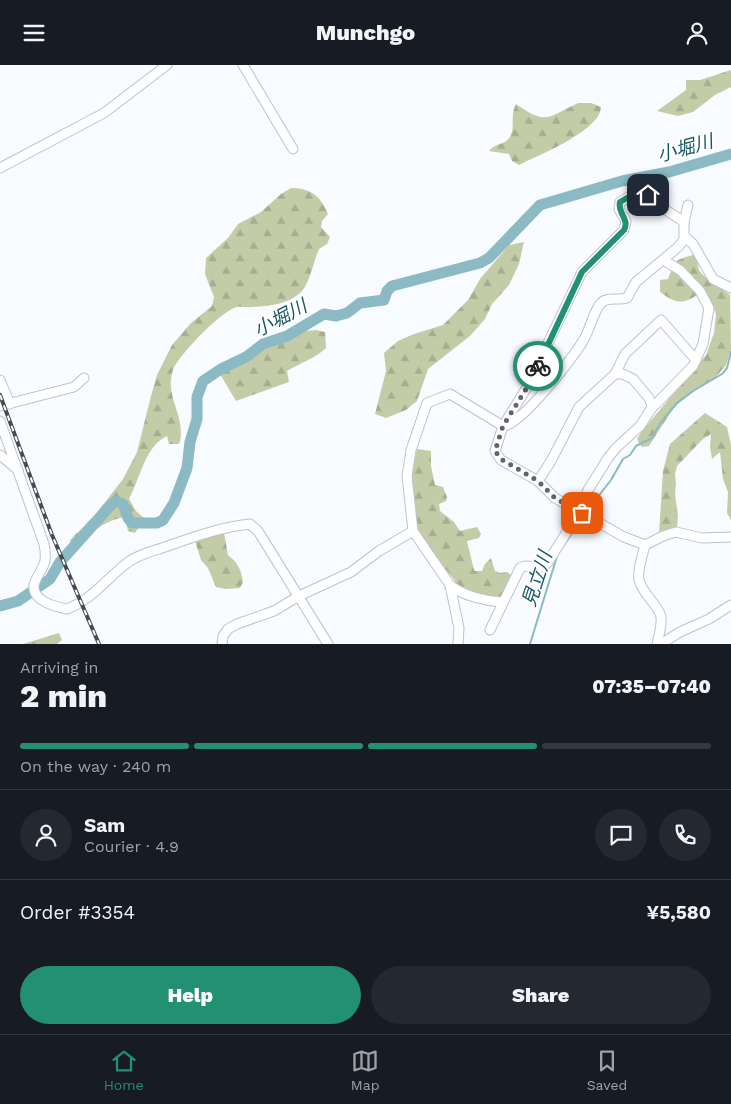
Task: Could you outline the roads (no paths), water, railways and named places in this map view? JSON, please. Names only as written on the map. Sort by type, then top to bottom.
[{"type":"street","points":[[0,169],[104,113],[167,65]]},
{"type":"street","points":[[243,65],[293,149]]},
{"type":"street","points":[[684,222],[663,208],[655,198],[648,195],[632,195],[620,202],[619,209],[627,225],[582,272],[526,389],[503,426],[496,447],[498,457],[538,481],[555,498],[624,537],[645,545],[676,532],[702,539],[731,537]]},
{"type":"street","points":[[502,602],[476,597],[454,589],[413,531],[407,476],[411,450],[427,403],[450,395],[503,426],[510,425],[534,404],[583,341],[602,302],[608,299],[619,300],[626,297],[636,282],[677,248],[685,237],[684,222],[688,205]]},
{"type":"street","points":[[685,237],[692,244],[713,279],[731,288]]},
{"type":"street","points":[[490,630],[520,568],[545,565],[583,513],[588,490],[616,447],[640,426],[651,409],[693,366],[696,360],[703,344],[709,308],[700,291],[680,270],[663,260]]},
{"type":"street","points":[[538,481],[551,461],[579,407],[615,374],[625,354],[661,320],[696,360]]},
{"type":"street","points":[[615,374],[623,374],[633,379],[649,397],[652,405],[651,409]]},
{"type":"street","points":[[0,406],[74,387],[84,378]]},
{"type":"street","points":[[0,379],[10,403]]},
{"type":"street","points":[[0,421],[44,544],[45,561],[35,591],[43,600],[55,607],[67,609],[90,597],[135,557],[210,532],[237,525],[250,524],[258,531],[328,644]]},
{"type":"street","points":[[0,455],[18,470]]},
{"type":"street","points":[[222,644],[223,636],[228,629],[248,619],[274,611],[299,596],[351,572],[379,551],[413,531]]},
{"type":"street","points":[[645,545],[639,579],[648,598],[660,614],[659,644]]},
{"type":"street","points":[[450,585],[459,628],[458,644]]},
{"type":"street","points":[[659,644],[731,605]]},
{"type":"waterway","name":"小堀川","points":[[0,606],[18,601],[50,579],[60,562],[116,501],[123,504],[132,523],[157,523],[163,520],[174,503],[187,468],[190,442],[197,419],[197,397],[203,381],[221,369],[246,357],[263,344],[287,336],[324,314],[336,316],[347,313],[360,303],[384,300],[387,291],[392,286],[480,263],[489,258],[540,205],[622,181],[669,172],[731,154]]},
{"type":"waterway","name":"見立川","points":[[586,512],[611,480],[623,459],[630,455],[636,446],[652,438],[661,422],[678,402],[722,374],[727,368],[731,352]]},
{"type":"waterway","name":"見立川","points":[[564,545],[582,518]]},
{"type":"waterway","name":"見立川","points":[[530,644],[558,553]]},
{"type":"railway","points":[[0,395],[52,535],[99,644]]}]
